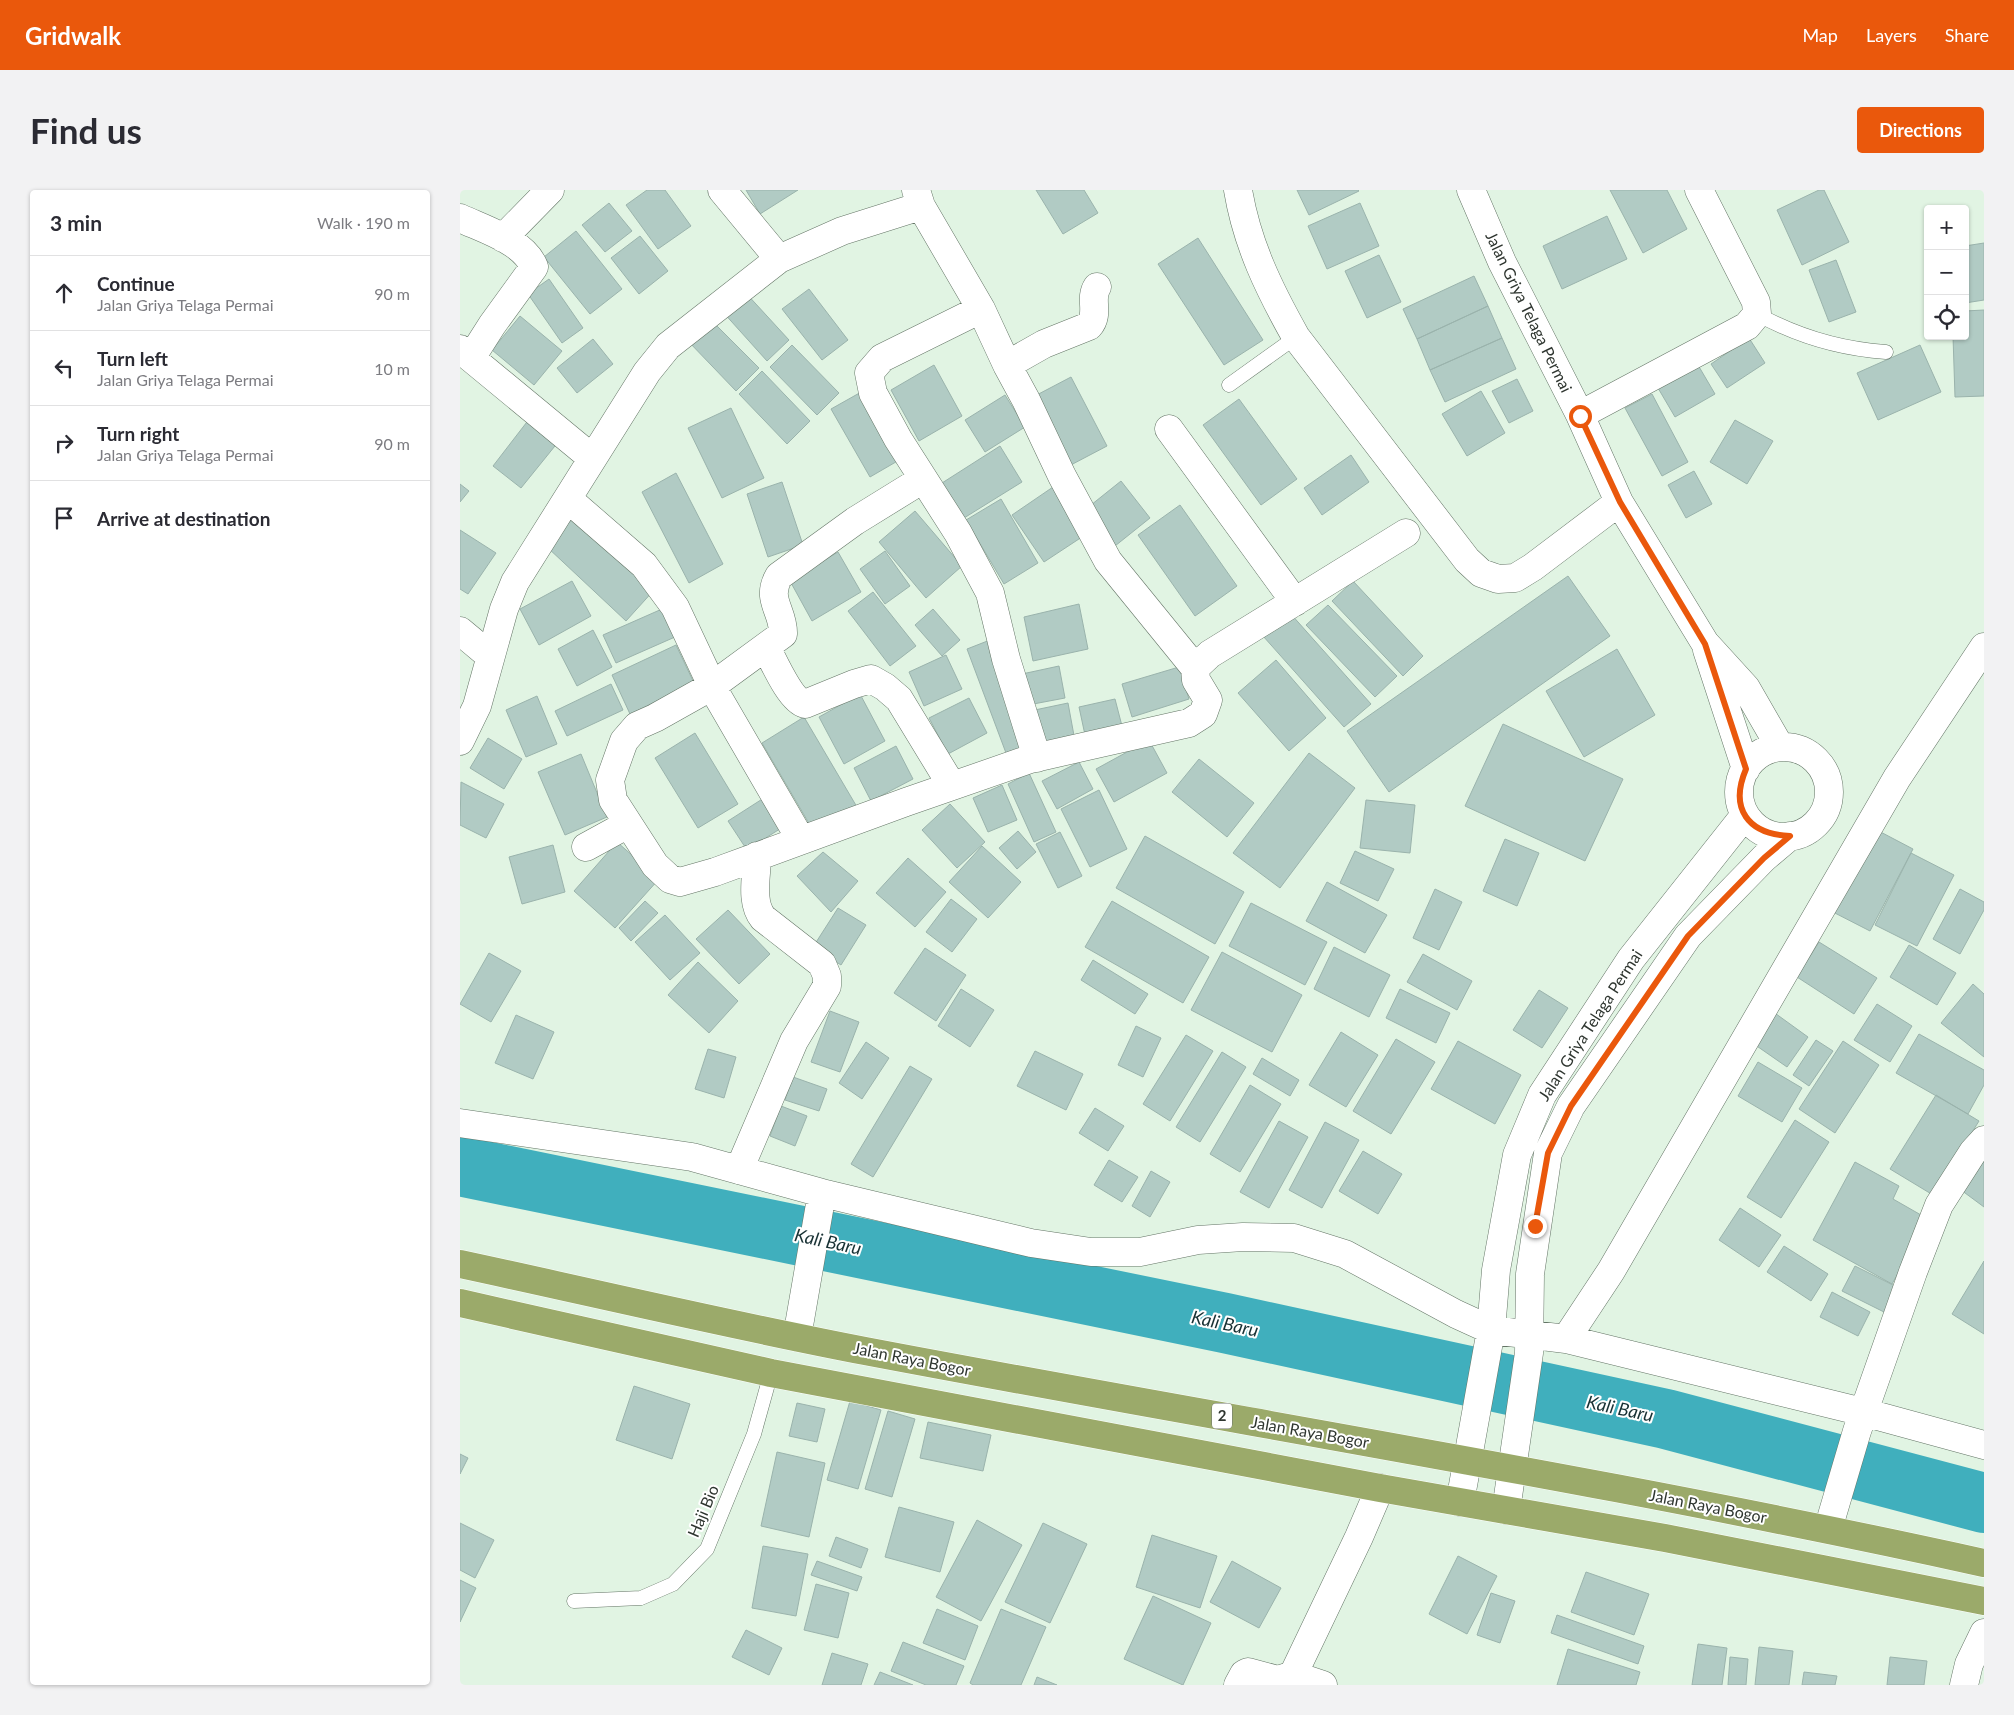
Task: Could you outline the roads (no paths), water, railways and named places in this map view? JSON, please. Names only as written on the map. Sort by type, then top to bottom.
[{"type":"highway","name":"Jalan Raya Bogor","points":[[460,1264],[799,1325],[861,1350],[1513,1456],[1830,1520],[1984,1563]]},
{"type":"highway","points":[[460,1303],[771,1374],[1380,1488],[1666,1538],[1984,1601]]},
{"type":"street","points":[[503,238],[550,190]]},
{"type":"street","points":[[722,190],[779,259]]},
{"type":"street","points":[[1238,190],[1254,253],[1277,303],[1296,337],[1467,560],[1481,573],[1498,579],[1516,578],[1533,568],[1620,502]]},
{"type":"street","name":"Jalan Griya Telaga Permai","points":[[1470,190],[1502,262],[1580,416],[1620,502],[1705,644],[1746,688],[1780,747],[1797,749],[1812,756],[1823,770],[1829,786],[1827,804],[1819,819],[1806,830],[1790,836],[1764,858],[1688,936],[1571,1106],[1548,1153],[1535,1226],[1530,1274],[1529,1344],[1506,1510]]},
{"type":"street","points":[[1580,416],[1747,326],[1757,314],[1756,302],[1699,190]]},
{"type":"street","points":[[460,741],[477,706],[504,609],[516,582],[647,372],[668,346],[779,259],[918,198],[981,309],[1062,476],[1108,561],[1195,668],[1196,680],[1208,700],[1203,714],[1189,722],[1037,758],[952,786],[715,872],[680,882],[670,878],[655,864],[613,800],[610,780],[624,741],[637,726],[712,686],[783,634],[782,622],[773,596],[774,585],[779,576],[855,521],[923,479]]},
{"type":"street","points":[[460,218],[503,238],[525,252],[531,258],[534,267],[492,325],[465,353],[592,458]]},
{"type":"street","points":[[1007,365],[1044,344],[1089,326],[1093,322],[1095,315],[1093,292],[1097,287]]},
{"type":"street","points":[[981,309],[882,358],[869,373],[874,393],[898,439],[958,533],[990,593],[1006,659],[1037,758]]},
{"type":"street","points":[[1169,429],[1295,602]]},
{"type":"street","points":[[568,499],[644,565],[674,607],[712,686],[801,840]]},
{"type":"street","points":[[1195,668],[1210,654],[1406,533]]},
{"type":"street","points":[[460,631],[490,656]]},
{"type":"street","name":"Jalan Griya Telaga Permai","points":[[1705,644],[1746,769]]},
{"type":"street","points":[[766,647],[788,688],[800,703],[805,704],[871,679],[885,687],[899,698],[952,786]]},
{"type":"street","points":[[1566,1339],[1611,1272],[1898,778],[1984,647]]},
{"type":"street","points":[[1780,747],[1766,750],[1754,758],[1746,769],[1740,784],[1739,800],[1745,815],[1757,828],[1773,835],[1790,836]]},
{"type":"street","name":"Jalan Griya Telaga Permai","points":[[1460,1502],[1489,1342],[1496,1270],[1517,1155],[1542,1096],[1631,959],[1745,815]]},
{"type":"street","points":[[586,847],[628,824]]},
{"type":"street","points":[[739,1170],[794,1041],[827,986],[827,976],[822,964],[763,918],[757,911],[757,856]]},
{"type":"street","points":[[460,1123],[692,1158],[739,1170],[821,1201],[1031,1243],[1091,1252],[1140,1252],[1198,1240],[1243,1237],[1294,1238],[1345,1254],[1456,1314],[1489,1342],[1529,1344],[1566,1339],[1860,1421],[1984,1445]]},
{"type":"street","points":[[1830,1520],[1860,1421],[1912,1272],[1939,1205],[1973,1152],[1984,1140]]},
{"type":"street","points":[[799,1325],[821,1201]]},
{"type":"street","points":[[1496,1270],[1530,1274]]},
{"type":"street","points":[[1293,1675],[1360,1537],[1380,1488]]},
{"type":"street","points":[[1964,1685],[1969,1664],[1984,1633]]},
{"type":"street","points":[[1238,1685],[1244,1674],[1248,1672],[1278,1680],[1293,1675],[1323,1685]]},
{"type":"lane","points":[[1757,314],[1780,326],[1820,340],[1858,350],[1886,352]]},
{"type":"lane","points":[[1229,385],[1296,337]]},
{"type":"lane","name":"Haji Bio","points":[[574,1601],[641,1598],[673,1584],[707,1549],[754,1434],[771,1374]]},
{"type":"waterway","name":"Kali Baru","points":[[460,1166],[1225,1323],[1666,1419],[1984,1503]]}]
